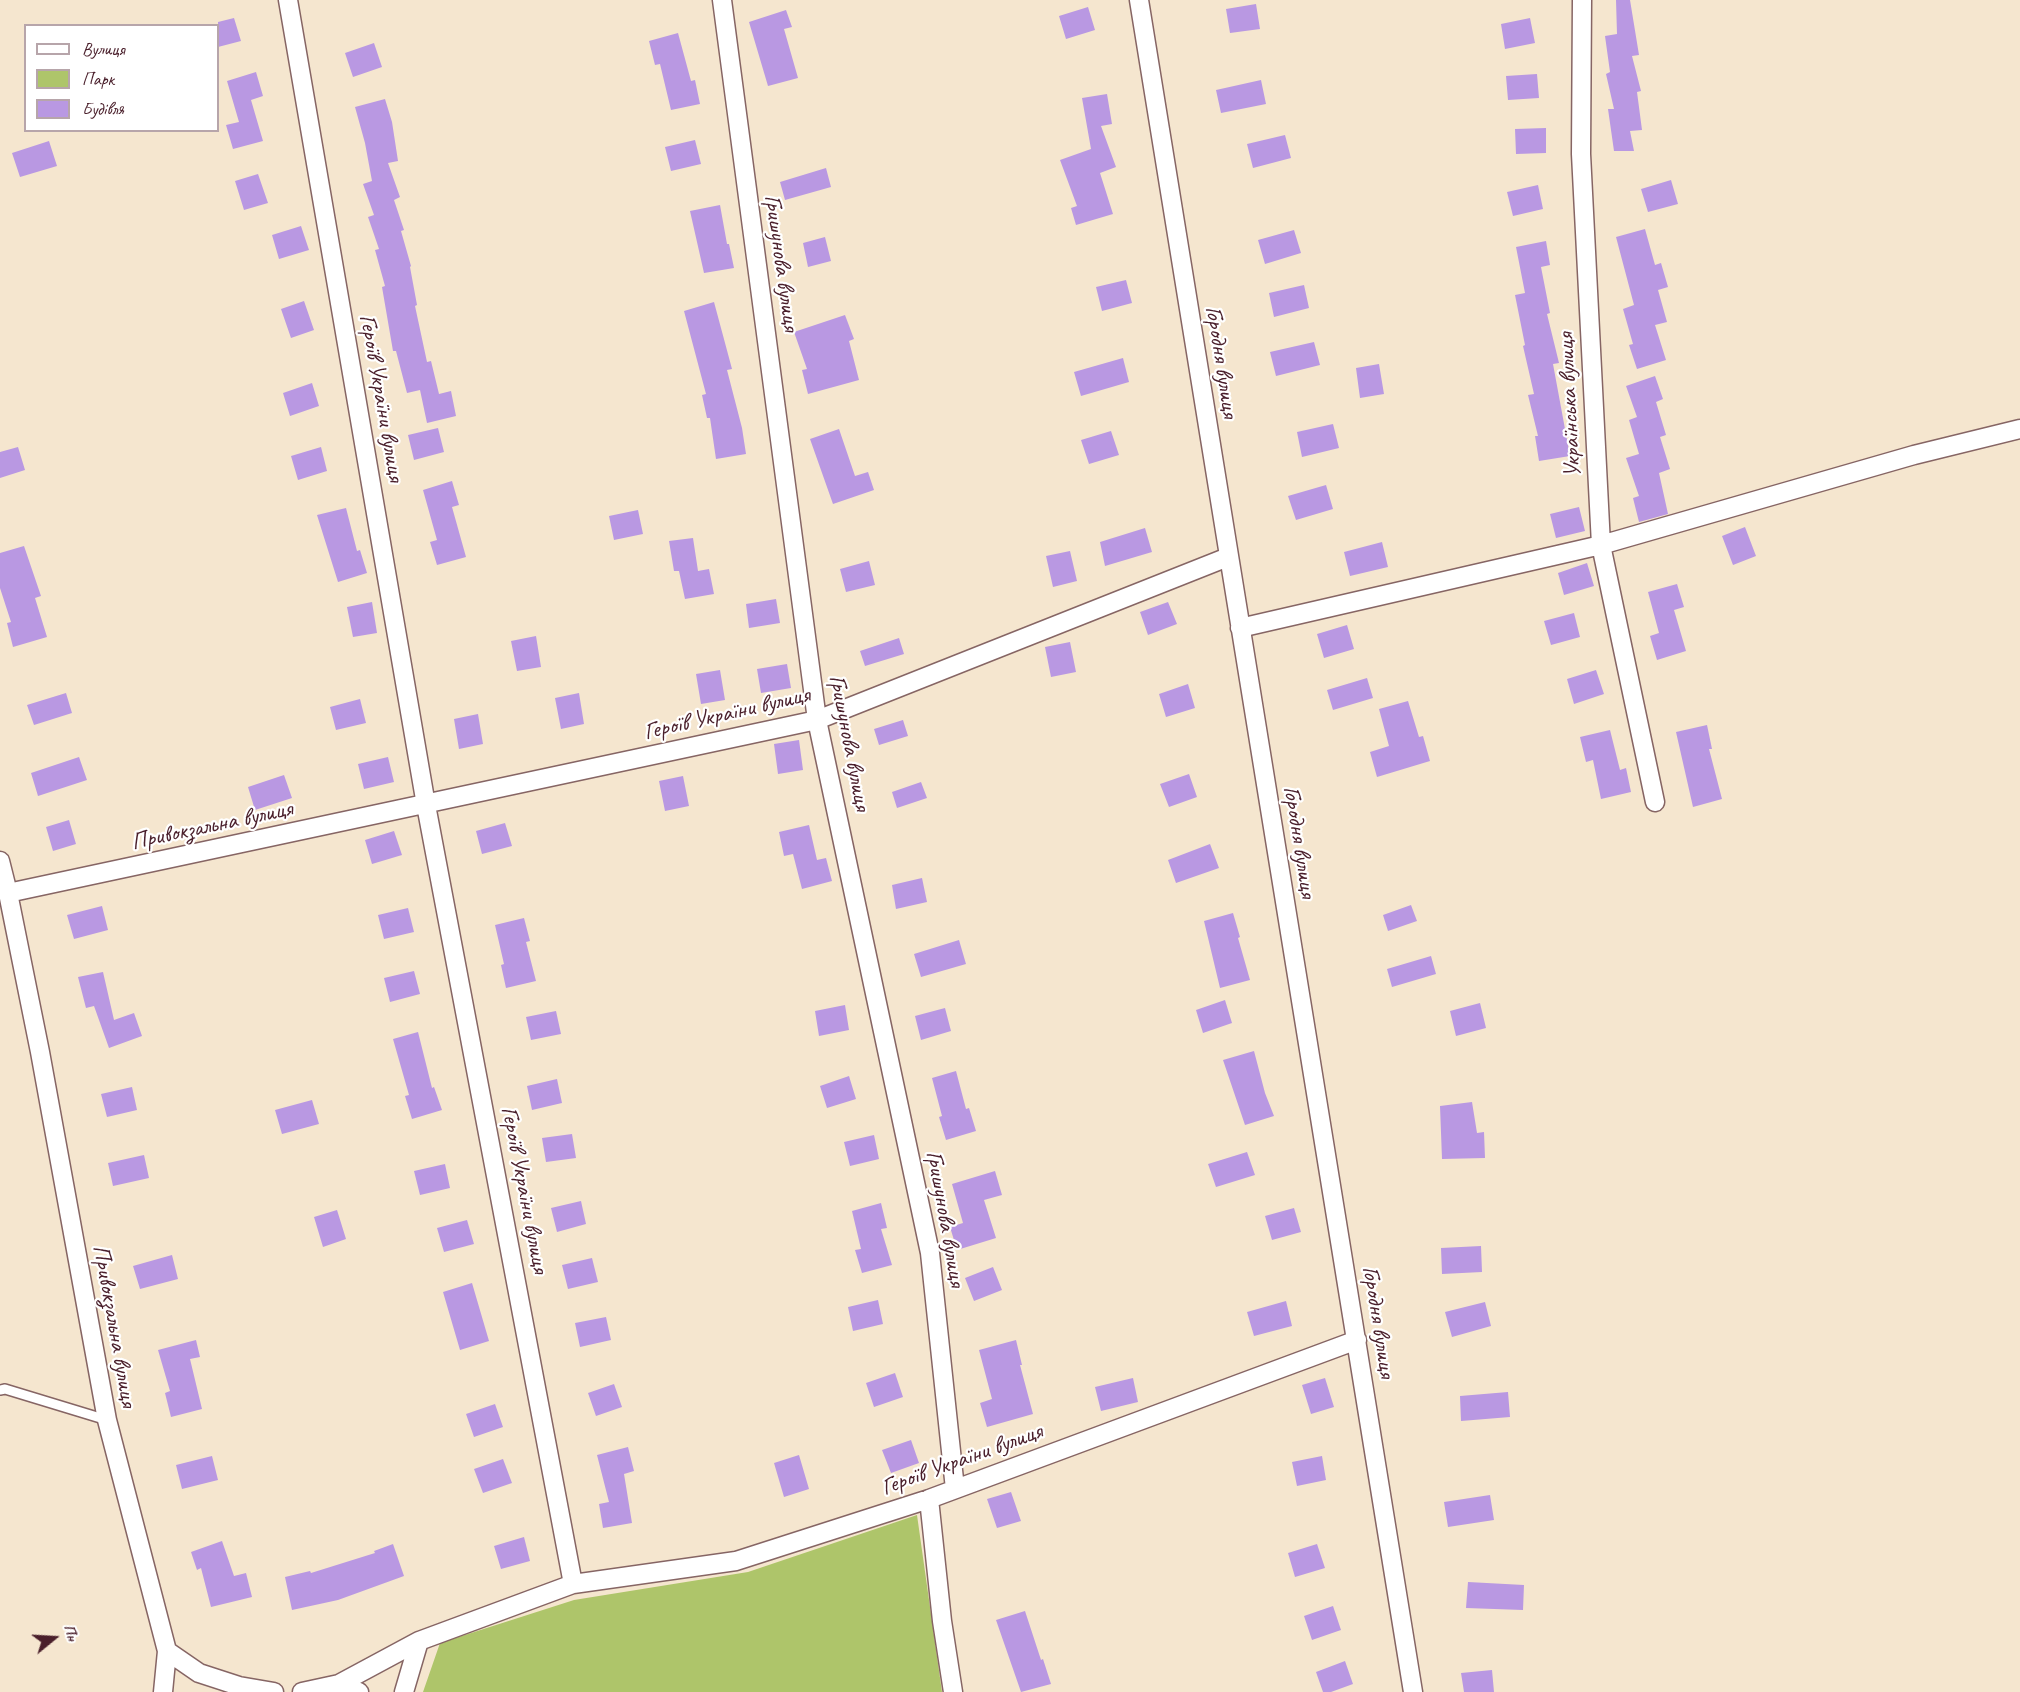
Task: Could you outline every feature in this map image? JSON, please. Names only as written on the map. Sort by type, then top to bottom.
[{"type":"street","name":"Героїв України вулиця","points":[[288,0],[426,805],[573,1584]]},
{"type":"street","name":"Гришунова вулиця","points":[[722,0],[818,720],[930,1253],[955,1489]]},
{"type":"street","name":"Городня вулиця","points":[[1138,0],[1413,1692]]},
{"type":"street","name":"Українська вулиця","points":[[1582,0],[1581,154],[1601,545],[1655,802]]},
{"type":"street","points":[[1240,628],[1601,545],[1914,455],[2020,429]]},
{"type":"street","name":"Героїв України вулиця","points":[[426,805],[818,720],[1228,557]]},
{"type":"street","name":"Привокзальна вулиця","points":[[8,893],[426,805]]},
{"type":"street","name":"Привокзальна вулиця","points":[[1,868],[8,893],[107,1420],[167,1651],[164,1692]]},
{"type":"street","name":"Героїв України вулиця","points":[[302,1692],[339,1684],[419,1641],[573,1584],[736,1561],[929,1499],[1357,1340]]},
{"type":"street","points":[[929,1499],[942,1621],[953,1692]]},
{"type":"street","points":[[404,1692],[419,1641]]},
{"type":"street","points":[[167,1651],[200,1672],[239,1686],[274,1692]]},
{"type":"street","points":[[339,1684],[359,1692]]},
{"type":"lane","points":[[0,1390],[5,1389],[107,1420]]},
{"type":"green space","points":[[917,1515],[942,1692],[423,1692],[440,1643],[574,1600],[748,1572]]},
{"type":"building","points":[[1616,0],[1630,0],[1639,55],[1632,56],[1641,91],[1637,92],[1642,130],[1630,131],[1634,151],[1614,151],[1608,109],[1614,109],[1606,74],[1610,72],[1605,36],[1617,34]]},
{"type":"building","points":[[1256,4],[1260,29],[1230,33],[1226,9]]},
{"type":"building","points":[[1088,7],[1095,30],[1066,39],[1059,16]]},
{"type":"building","points":[[786,10],[792,27],[784,29],[798,78],[768,86],[749,22]]},
{"type":"building","points":[[234,18],[241,41],[219,47],[218,22]]},
{"type":"building","points":[[1530,18],[1535,43],[1505,49],[1501,24]]},
{"type":"building","points":[[678,33],[691,81],[695,80],[700,104],[671,110],[660,64],[655,65],[649,41]]},
{"type":"building","points":[[374,43],[382,67],[353,77],[345,53]]},
{"type":"building","points":[[256,72],[263,96],[251,100],[263,141],[233,149],[226,125],[239,122],[227,81]]},
{"type":"building","points":[[1537,74],[1539,98],[1508,100],[1506,76]]},
{"type":"building","points":[[1261,80],[1266,104],[1221,113],[1216,90]]},
{"type":"building","points":[[1107,94],[1112,124],[1101,126],[1116,167],[1100,173],[1113,214],[1076,225],[1071,208],[1077,206],[1060,160],[1091,149],[1082,98]]},
{"type":"building","points":[[385,99],[392,122],[398,161],[388,163],[400,197],[394,200],[404,230],[401,231],[411,266],[417,305],[415,306],[427,362],[431,361],[439,394],[451,391],[456,416],[427,423],[420,390],[407,393],[396,351],[393,351],[382,287],[385,286],[375,250],[379,249],[368,217],[374,215],[363,184],[372,181],[355,107]]},
{"type":"building","points":[[1546,128],[1546,153],[1516,154],[1515,129]]},
{"type":"building","points":[[1285,135],[1291,158],[1253,168],[1247,144]]},
{"type":"building","points":[[695,140],[701,164],[671,171],[665,147]]},
{"type":"building","points":[[49,141],[57,166],[20,177],[12,153]]},
{"type":"building","points":[[826,168],[831,187],[785,200],[780,182]]},
{"type":"building","points":[[258,174],[268,203],[244,210],[235,181]]},
{"type":"building","points":[[1671,180],[1678,204],[1648,212],[1641,189]]},
{"type":"building","points":[[1538,185],[1543,209],[1513,216],[1507,192]]},
{"type":"building","points":[[720,205],[734,268],[704,273],[690,211]]},
{"type":"building","points":[[301,226],[309,250],[279,259],[272,235]]},
{"type":"building","points":[[1645,229],[1655,265],[1661,263],[1668,287],[1658,290],[1667,322],[1655,325],[1666,360],[1637,369],[1629,345],[1633,344],[1623,309],[1634,305],[1616,237]]},
{"type":"building","points":[[1294,230],[1301,253],[1265,264],[1258,240]]},
{"type":"building","points":[[825,237],[831,261],[808,267],[803,243]]},
{"type":"building","points":[[1546,241],[1550,265],[1541,267],[1550,313],[1547,314],[1559,363],[1553,364],[1570,456],[1539,461],[1535,436],[1538,436],[1528,395],[1534,394],[1515,295],[1525,293],[1516,247]]},
{"type":"building","points":[[1126,280],[1132,303],[1102,311],[1096,287]]},
{"type":"building","points":[[1304,285],[1309,308],[1274,317],[1269,293]]},
{"type":"building","points":[[304,301],[314,330],[291,338],[281,309]]},
{"type":"building","points":[[714,302],[732,369],[727,370],[742,428],[746,454],[716,459],[710,418],[707,418],[702,395],[706,394],[684,311]]},
{"type":"building","points":[[845,315],[854,339],[849,341],[859,380],[808,394],[802,370],[807,369],[794,332]]},
{"type":"building","points":[[1314,342],[1320,365],[1276,376],[1270,352]]},
{"type":"building","points":[[1123,358],[1129,382],[1081,396],[1074,372]]},
{"type":"building","points":[[1379,364],[1384,394],[1360,398],[1356,368]]},
{"type":"building","points":[[1655,376],[1663,399],[1656,402],[1666,435],[1660,437],[1670,469],[1659,473],[1668,514],[1639,522],[1633,498],[1639,496],[1626,458],[1639,454],[1629,420],[1637,417],[1626,386]]},
{"type":"building","points":[[312,383],[319,406],[290,416],[283,393]]},
{"type":"building","points":[[1333,424],[1339,448],[1302,457],[1297,432]]},
{"type":"building","points":[[438,428],[444,452],[414,460],[408,435]]},
{"type":"building","points":[[839,429],[855,476],[868,472],[874,490],[833,504],[810,439]]},
{"type":"building","points":[[1111,431],[1119,455],[1089,464],[1081,440]]},
{"type":"building","points":[[18,447],[25,470],[0,478],[0,452]]},
{"type":"building","points":[[321,447],[327,471],[298,480],[291,456]]},
{"type":"building","points":[[452,481],[459,505],[452,507],[466,557],[437,565],[430,542],[437,540],[423,490]]},
{"type":"building","points":[[1326,485],[1333,509],[1296,520],[1288,496]]},
{"type":"building","points":[[1579,507],[1585,531],[1556,538],[1550,514]]},
{"type":"building","points":[[346,508],[357,551],[360,550],[367,573],[338,582],[317,515]]},
{"type":"building","points":[[638,510],[643,534],[614,540],[609,516]]},
{"type":"building","points":[[1745,527],[1756,556],[1733,565],[1722,536]]},
{"type":"building","points":[[1145,528],[1152,552],[1105,566],[1100,542]]},
{"type":"building","points":[[693,538],[698,571],[709,569],[714,594],[685,599],[679,571],[674,571],[669,541]]},
{"type":"building","points":[[1382,542],[1388,567],[1350,576],[1344,552]]},
{"type":"building","points":[[24,546],[41,596],[35,598],[47,637],[13,647],[7,623],[11,622],[0,588],[0,553]]},
{"type":"building","points":[[1070,551],[1077,581],[1053,587],[1046,556]]},
{"type":"building","points":[[869,561],[875,585],[846,592],[840,569]]},
{"type":"building","points":[[1587,563],[1594,586],[1564,595],[1558,573]]},
{"type":"building","points":[[1677,584],[1684,607],[1674,610],[1686,651],[1657,660],[1650,636],[1659,633],[1648,592]]},
{"type":"building","points":[[776,599],[780,623],[749,628],[746,604]]},
{"type":"building","points":[[372,602],[377,633],[353,637],[347,607]]},
{"type":"building","points":[[1168,602],[1177,624],[1148,635],[1140,612]]},
{"type":"building","points":[[1574,613],[1580,637],[1551,645],[1544,621]]},
{"type":"building","points":[[1347,625],[1354,649],[1324,658],[1317,634]]},
{"type":"building","points":[[536,636],[541,667],[517,671],[511,641]]},
{"type":"building","points":[[899,638],[904,654],[865,666],[860,651]]},
{"type":"building","points":[[1070,642],[1076,672],[1051,677],[1045,647]]},
{"type":"building","points":[[787,664],[791,688],[761,693],[757,669]]},
{"type":"building","points":[[720,670],[725,700],[701,704],[696,674]]},
{"type":"building","points":[[1596,670],[1604,694],[1574,704],[1567,679]]},
{"type":"building","points":[[1367,678],[1373,698],[1333,710],[1327,690]]},
{"type":"building","points":[[1188,684],[1195,708],[1166,717],[1159,694]]},
{"type":"building","points":[[66,693],[72,713],[34,725],[27,705]]},
{"type":"building","points":[[579,693],[584,724],[561,729],[555,698]]},
{"type":"building","points":[[360,699],[366,723],[336,730],[330,707]]},
{"type":"building","points":[[1408,701],[1419,737],[1423,736],[1430,761],[1377,777],[1370,752],[1389,746],[1379,709]]},
{"type":"building","points":[[478,714],[483,744],[459,749],[454,719]]},
{"type":"building","points":[[903,720],[908,736],[879,745],[874,729]]},
{"type":"building","points":[[1707,725],[1712,749],[1709,749],[1722,799],[1693,807],[1676,732]]},
{"type":"building","points":[[1610,730],[1620,770],[1626,768],[1631,792],[1601,799],[1593,760],[1586,762],[1580,737]]},
{"type":"building","points":[[799,740],[803,770],[778,774],[774,744]]},
{"type":"building","points":[[79,757],[87,780],[38,796],[31,773]]},
{"type":"building","points":[[388,757],[394,782],[364,789],[358,764]]},
{"type":"building","points":[[1189,774],[1197,797],[1169,807],[1160,784]]},
{"type":"building","points":[[284,775],[292,798],[255,810],[248,787]]},
{"type":"building","points":[[683,776],[689,806],[665,811],[659,781]]},
{"type":"building","points":[[921,782],[927,798],[897,808],[892,792]]},
{"type":"building","points":[[69,820],[76,844],[53,851],[46,827]]},
{"type":"building","points":[[505,823],[512,846],[482,854],[476,831]]},
{"type":"building","points":[[809,825],[817,860],[826,858],[832,881],[802,889],[793,854],[784,856],[779,832]]},
{"type":"building","points":[[394,831],[402,855],[372,864],[365,840]]},
{"type":"building","points":[[1210,844],[1219,868],[1176,883],[1168,860]]},
{"type":"building","points":[[922,878],[927,902],[896,909],[892,885]]},
{"type":"building","points":[[1411,905],[1417,921],[1388,931],[1383,915]]},
{"type":"building","points":[[102,906],[108,930],[74,939],[67,915]]},
{"type":"building","points":[[408,908],[414,932],[384,939],[378,915]]},
{"type":"building","points":[[1233,913],[1250,980],[1220,988],[1204,921]]},
{"type":"building","points":[[524,918],[530,941],[526,942],[536,981],[506,988],[501,965],[504,964],[495,925]]},
{"type":"building","points":[[959,940],[966,964],[921,977],[914,954]]},
{"type":"building","points":[[1431,956],[1436,974],[1392,987],[1387,969]]},
{"type":"building","points":[[414,971],[420,994],[390,1002],[384,978]]},
{"type":"building","points":[[103,972],[114,1020],[134,1013],[142,1036],[109,1048],[94,1006],[86,1008],[78,977]]},
{"type":"building","points":[[1225,1000],[1232,1023],[1203,1033],[1196,1010]]},
{"type":"building","points":[[1480,1003],[1486,1028],[1456,1036],[1450,1011]]},
{"type":"building","points":[[845,1005],[849,1030],[819,1036],[815,1011]]},
{"type":"building","points":[[945,1008],[951,1031],[921,1040],[915,1016]]},
{"type":"building","points":[[556,1011],[561,1034],[531,1040],[526,1017]]},
{"type":"building","points":[[418,1032],[432,1088],[434,1087],[442,1110],[412,1119],[405,1096],[409,1095],[393,1039]]},
{"type":"building","points":[[1254,1051],[1265,1093],[1274,1116],[1245,1125],[1223,1060]]},
{"type":"building","points":[[956,1071],[966,1109],[969,1108],[976,1131],[946,1140],[932,1078]]},
{"type":"building","points":[[849,1076],[856,1099],[827,1108],[820,1086]]},
{"type":"building","points":[[557,1079],[562,1103],[532,1110],[527,1086]]},
{"type":"building","points":[[132,1087],[137,1110],[107,1117],[101,1094]]},
{"type":"building","points":[[312,1100],[319,1124],[282,1134],[275,1110]]},
{"type":"building","points":[[1472,1102],[1477,1133],[1484,1132],[1485,1158],[1442,1159],[1440,1106]]},
{"type":"building","points":[[572,1134],[576,1158],[546,1162],[542,1138]]},
{"type":"building","points":[[874,1135],[879,1159],[850,1166],[844,1142]]},
{"type":"building","points":[[1247,1152],[1255,1175],[1216,1187],[1208,1164]]},
{"type":"building","points":[[144,1155],[149,1178],[113,1186],[108,1163]]},
{"type":"building","points":[[445,1164],[450,1188],[420,1195],[414,1171]]},
{"type":"building","points":[[995,1171],[1002,1195],[984,1200],[996,1238],[957,1250],[950,1227],[963,1223],[952,1184]]},
{"type":"building","points":[[581,1201],[586,1224],[557,1232],[551,1208]]},
{"type":"building","points":[[881,1203],[887,1228],[881,1229],[892,1265],[862,1273],[855,1250],[861,1249],[852,1211]]},
{"type":"building","points":[[1294,1208],[1301,1232],[1272,1240],[1265,1216]]},
{"type":"building","points":[[337,1210],[346,1239],[323,1247],[314,1217]]},
{"type":"building","points":[[467,1220],[474,1244],[444,1252],[437,1228]]},
{"type":"building","points":[[1481,1246],[1482,1272],[1442,1274],[1441,1248]]},
{"type":"building","points":[[172,1255],[178,1279],[140,1289],[133,1266]]},
{"type":"building","points":[[592,1258],[598,1282],[568,1289],[562,1265]]},
{"type":"building","points":[[993,1267],[1002,1290],[974,1301],[965,1278]]},
{"type":"building","points":[[472,1283],[489,1341],[460,1350],[443,1292]]},
{"type":"building","points":[[878,1300],[883,1324],[853,1331],[848,1307]]},
{"type":"building","points":[[1286,1301],[1292,1326],[1254,1336],[1247,1312]]},
{"type":"building","points":[[1485,1302],[1491,1326],[1452,1337],[1445,1312]]},
{"type":"building","points":[[606,1317],[611,1340],[580,1347],[575,1323]]},
{"type":"building","points":[[196,1340],[200,1357],[190,1359],[202,1409],[171,1417],[165,1393],[170,1391],[158,1350]]},
{"type":"building","points":[[1016,1340],[1033,1414],[987,1427],[980,1403],[992,1399],[979,1350]]},
{"type":"building","points":[[895,1373],[903,1397],[874,1407],[866,1383]]},
{"type":"building","points":[[1133,1378],[1138,1402],[1101,1411],[1095,1387]]},
{"type":"building","points":[[1325,1378],[1334,1407],[1311,1414],[1302,1385]]},
{"type":"building","points":[[614,1384],[622,1407],[596,1416],[588,1393]]},
{"type":"building","points":[[1508,1392],[1510,1417],[1461,1421],[1460,1396]]},
{"type":"building","points":[[495,1404],[503,1427],[474,1437],[466,1414]]},
{"type":"building","points":[[911,1440],[919,1463],[891,1473],[882,1450]]},
{"type":"building","points":[[628,1447],[634,1471],[624,1474],[632,1523],[603,1528],[599,1504],[609,1502],[597,1455]]},
{"type":"building","points":[[799,1455],[809,1489],[784,1497],[774,1463]]},
{"type":"building","points":[[212,1456],[218,1480],[182,1489],[176,1465]]},
{"type":"building","points":[[1322,1456],[1326,1480],[1297,1486],[1292,1462]]},
{"type":"building","points":[[503,1459],[512,1483],[483,1493],[474,1469]]},
{"type":"building","points":[[1011,1492],[1021,1521],[997,1528],[987,1499]]},
{"type":"building","points":[[1490,1495],[1494,1520],[1448,1527],[1444,1502]]},
{"type":"building","points":[[524,1537],[530,1561],[501,1569],[494,1546]]},
{"type":"building","points":[[222,1541],[234,1576],[246,1573],[252,1597],[211,1607],[201,1568],[197,1570],[191,1552]]},
{"type":"building","points":[[393,1544],[404,1576],[338,1600],[292,1610],[285,1577],[310,1571],[311,1573],[375,1553],[374,1551]]},
{"type":"building","points":[[1317,1544],[1325,1568],[1295,1577],[1288,1553]]},
{"type":"building","points":[[1468,1582],[1524,1585],[1523,1610],[1466,1608]]},
{"type":"building","points":[[1333,1606],[1341,1630],[1312,1640],[1304,1616]]},
{"type":"building","points":[[1025,1611],[1051,1684],[1021,1692],[996,1620]]},
{"type":"building","points":[[1345,1661],[1353,1684],[1331,1692],[1323,1692],[1316,1672]]},
{"type":"building","points":[[1492,1670],[1494,1692],[1464,1692],[1461,1673]]}]
